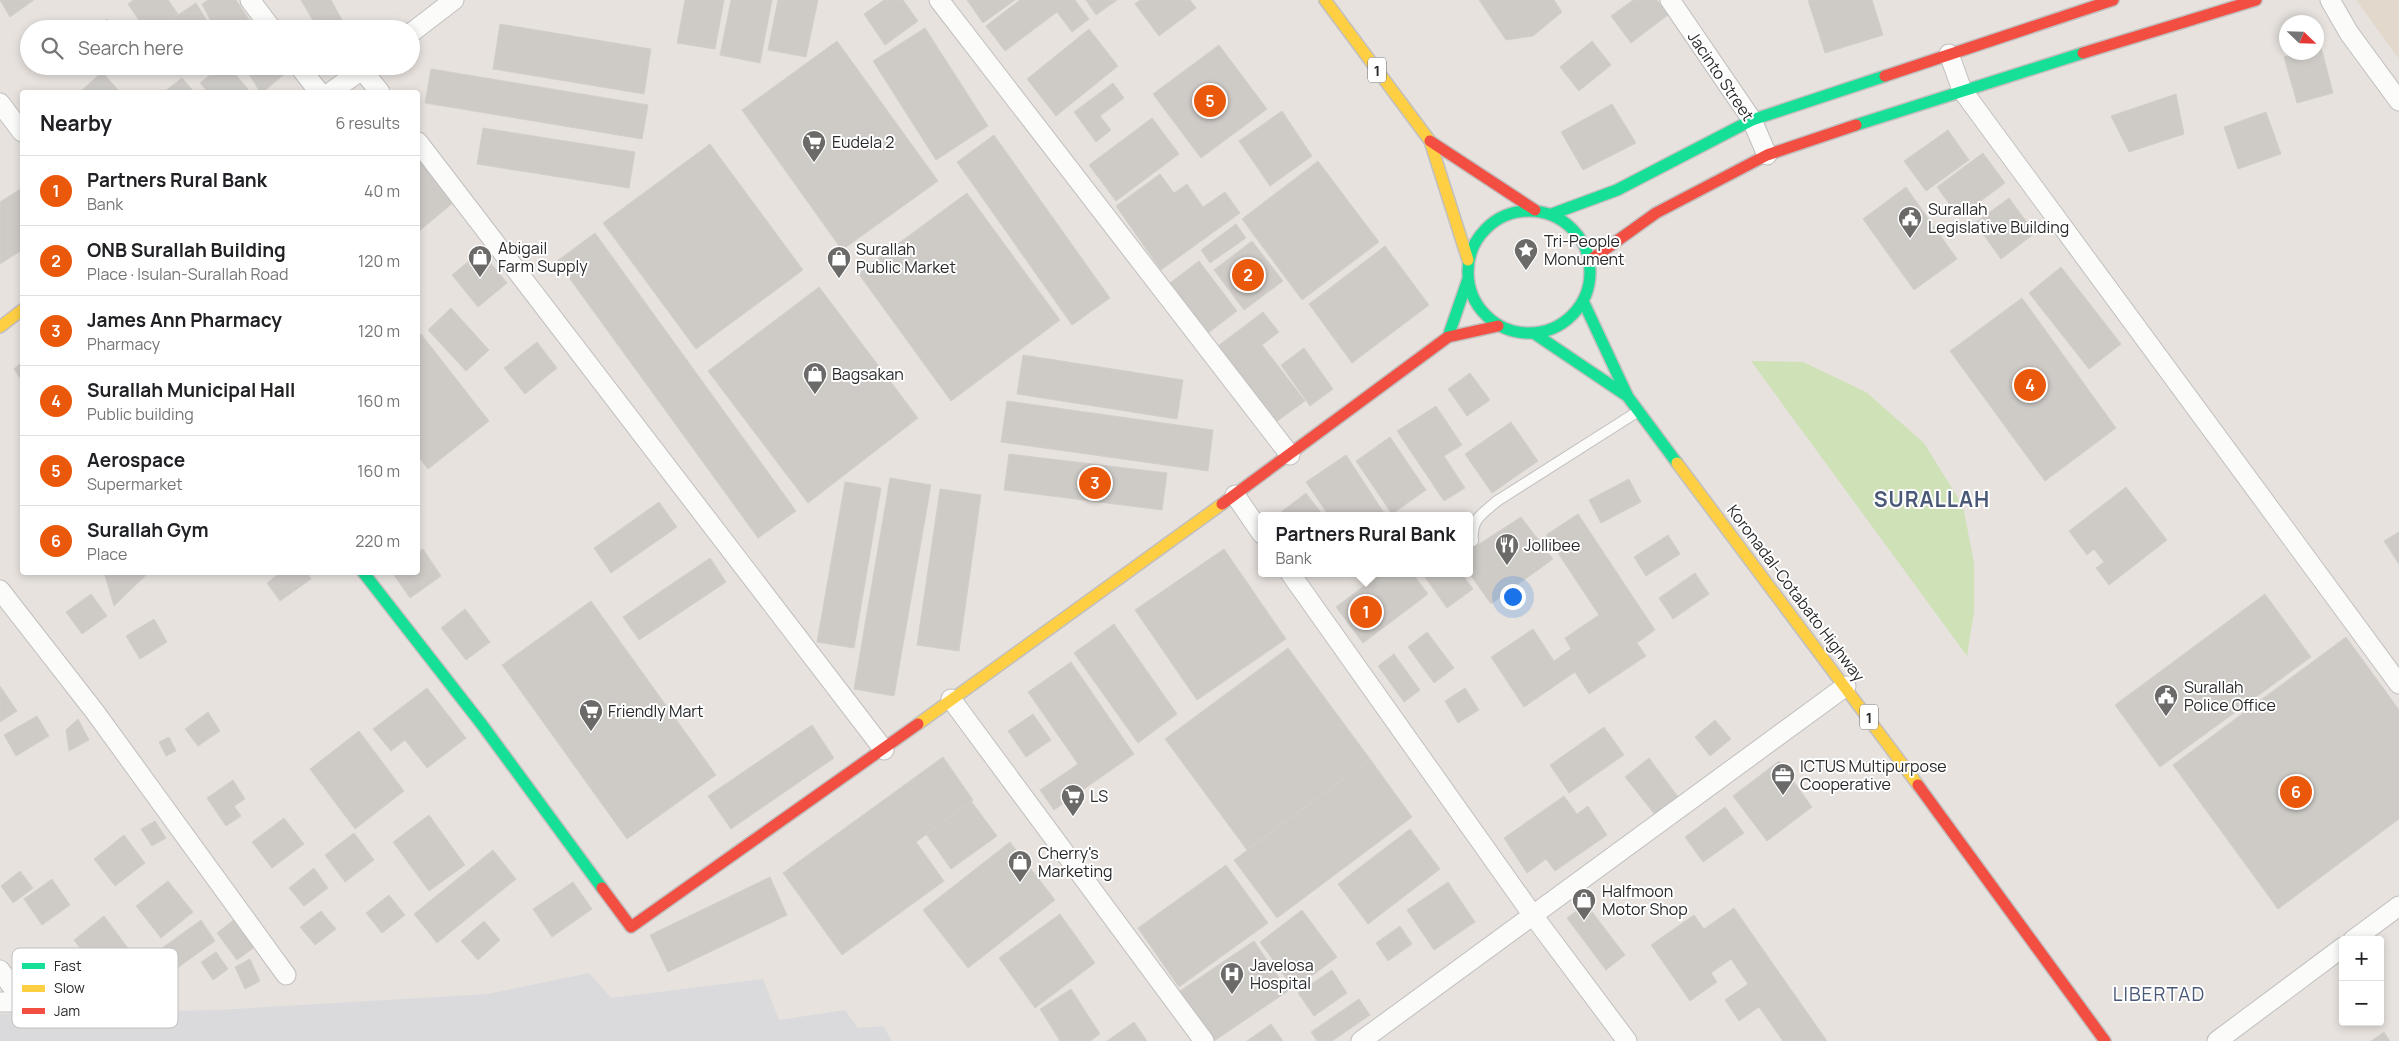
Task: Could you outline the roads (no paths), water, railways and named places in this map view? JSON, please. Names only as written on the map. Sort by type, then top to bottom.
[{"type":"main road","name":"1","points":[[1325,0],[1430,141],[1468,260],[1468,279],[1472,298],[1483,314],[1498,326],[1516,333],[1535,334],[1554,328],[1571,317],[1583,301],[1590,281],[1589,261],[1582,241],[1569,225],[1552,214],[1535,210],[1519,211],[1501,217],[1486,228],[1475,242],[1468,260]]},
{"type":"main road","points":[[1552,214],[1617,190],[1752,120],[2113,0]]},
{"type":"main road","points":[[1589,261],[1656,214],[1766,155],[1962,90],[2256,0]]},
{"type":"main road","name":"1","points":[[1430,141],[1535,210]]},
{"type":"main road","points":[[1448,336],[1468,279]]},
{"type":"main road","name":"Koronadal-Cotabato Highway","points":[[1583,301],[1628,397],[1638,412],[1846,686],[2105,1041]]},
{"type":"main road","points":[[0,327],[20,312]]},
{"type":"main road","points":[[365,575],[482,726],[631,927],[884,750],[951,699],[1235,496],[1448,336],[1498,326]]},
{"type":"main road","name":"1","points":[[1535,334],[1628,397]]},
{"type":"street","points":[[250,0],[265,20]]},
{"type":"street","points":[[420,25],[454,0]]},
{"type":"street","points":[[939,0],[1290,455]]},
{"type":"street","name":"Jacinto Street","points":[[1670,0],[1752,120],[1766,155]]},
{"type":"street","points":[[2330,0],[2349,33],[2399,101]]},
{"type":"street","points":[[1949,54],[1962,90],[2399,684]]},
{"type":"street","points":[[306,75],[317,90]]},
{"type":"street","points":[[334,90],[355,75]]},
{"type":"street","points":[[369,75],[379,90]]},
{"type":"street","points":[[0,103],[20,129]]},
{"type":"street","points":[[420,145],[884,750]]},
{"type":"street","points":[[1235,496],[1258,528]]},
{"type":"street","points":[[1293,577],[1532,914],[1627,1041]]},
{"type":"street","points":[[0,590],[95,712],[286,976]]},
{"type":"street","points":[[1361,1041],[1846,686]]},
{"type":"street","points":[[951,699],[1204,1041]]},
{"type":"street","points":[[2358,936],[2399,906]]},
{"type":"street","points":[[2217,1041],[2339,950]]},
{"type":"street","points":[[0,970],[12,987]]},
{"type":"lane","points":[[1473,525],[1479,516],[1497,502],[1638,412]]},
{"type":"place","name":"Aerospace","points":[[1210,101]]},
{"type":"place","name":"Eudela 2","points":[[814,163]]},
{"type":"place","name":"Surallah Legislative Building","points":[[1910,239]]},
{"type":"place","name":"Tri-People Monument","points":[[1526,271]]},
{"type":"place","name":"ONB Surallah Building","points":[[1248,275]]},
{"type":"place","name":"Abigail Farm Supply","points":[[480,278]]},
{"type":"place","name":"Surallah Public Market","points":[[839,279]]},
{"type":"place","name":"Surallah Municipal Hall","points":[[2030,385]]},
{"type":"place","name":"Bagsakan","points":[[815,395]]},
{"type":"place","name":"James Ann Pharmacy","points":[[1095,483]]},
{"type":"place","name":"Jollibee","points":[[1507,566]]},
{"type":"place","name":"Partners Rural Bank","points":[[1366,612]]},
{"type":"place","name":"Surallah Police Office","points":[[2166,717]]},
{"type":"place","name":"Friendly Mart","points":[[591,732]]},
{"type":"place","name":"Surallah Gym","points":[[2296,792]]},
{"type":"place","name":"ICTUS Multipurpose Cooperative","points":[[1783,796]]},
{"type":"place","name":"LS","points":[[1073,817]]},
{"type":"place","name":"Cherry's Marketing","points":[[1020,883]]},
{"type":"place","name":"Halfmoon Motor Shop","points":[[1584,921]]},
{"type":"place","name":"Javelosa Hospital","points":[[1232,995]]},
{"type":"district","name":"SURALLAH","points":[[1932,499]]},
{"type":"district","name":"LIBERTAD","points":[[2159,994]]}]
